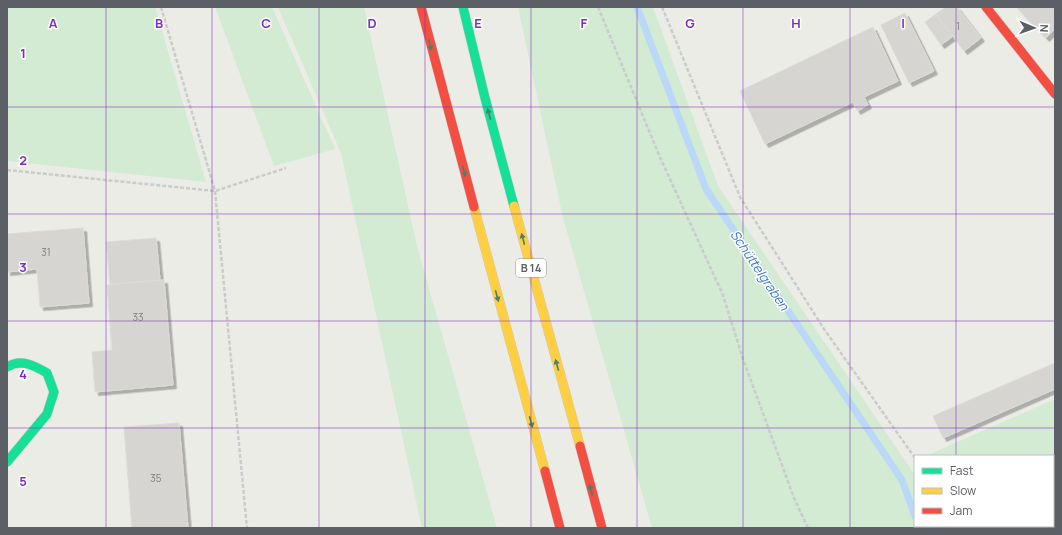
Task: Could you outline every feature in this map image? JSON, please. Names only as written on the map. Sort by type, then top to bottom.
[{"type":"main road","points":[[421,7],[560,528]]},
{"type":"main road","name":"B 14","points":[[463,7],[485,98],[602,528]]},
{"type":"main road","points":[[986,7],[1055,94]]},
{"type":"main road","points":[[7,367],[10,365],[29,363],[47,374],[54,392],[47,414],[7,462]]},
{"type":"path","points":[[161,7],[215,190],[247,528]]},
{"type":"path","points":[[598,7],[659,155],[723,295],[742,356],[794,498],[808,528]]},
{"type":"path","points":[[662,7],[740,197],[824,329],[914,457]]},
{"type":"path","points":[[7,170],[215,190],[286,168]]},
{"type":"green space","points":[[7,7],[155,7],[206,182],[7,161]]},
{"type":"green space","points":[[215,7],[272,7],[335,149],[274,166]]},
{"type":"green space","points":[[278,7],[364,7],[417,246],[497,528],[422,528],[341,153]]},
{"type":"green space","points":[[518,7],[653,7],[718,186],[914,474],[914,527],[948,528],[652,528],[563,218]]},
{"type":"green space","points":[[1055,399],[1055,456],[930,454]]},
{"type":"green space","points":[[1054,478],[1055,528],[979,528],[1054,527]]},
{"type":"building","points":[[946,7],[957,7],[981,38],[964,51],[936,14]]},
{"type":"building","points":[[1016,7],[1055,7],[1055,29],[1046,38]]},
{"type":"building","points":[[905,13],[934,71],[909,83],[881,25]]},
{"type":"building","points":[[936,14],[952,37],[941,45],[925,22]]},
{"type":"building","points":[[873,27],[898,81],[864,97],[868,105],[857,111],[853,102],[765,144],[740,91]]},
{"type":"building","points":[[83,228],[89,303],[40,307],[37,269],[7,272],[7,234]]},
{"type":"building","points":[[156,238],[160,280],[110,284],[106,242]]},
{"type":"building","points":[[164,280],[173,385],[95,392],[92,352],[112,350],[107,285]]},
{"type":"building","points":[[1055,363],[1055,389],[943,438],[933,416]]},
{"type":"building","points":[[179,423],[188,528],[132,528],[124,427]]},
{"type":"waterway","name":"Schüttelgraben","points":[[637,7],[706,189],[902,480],[914,513]]},
{"type":"traffic: fast","points":[[463,7],[485,98],[514,206]]},
{"type":"traffic: fast","points":[[7,367],[12,364],[23,363],[42,370],[47,373],[54,392],[47,414],[7,462]]},
{"type":"traffic: slow","points":[[514,206],[580,446]]},
{"type":"traffic: slow","points":[[474,207],[545,471]]},
{"type":"traffic: jam","points":[[421,7],[474,207]]},
{"type":"traffic: jam","points":[[986,7],[1055,94]]},
{"type":"traffic: jam","points":[[580,446],[602,528]]},
{"type":"traffic: jam","points":[[545,471],[560,528]]}]
